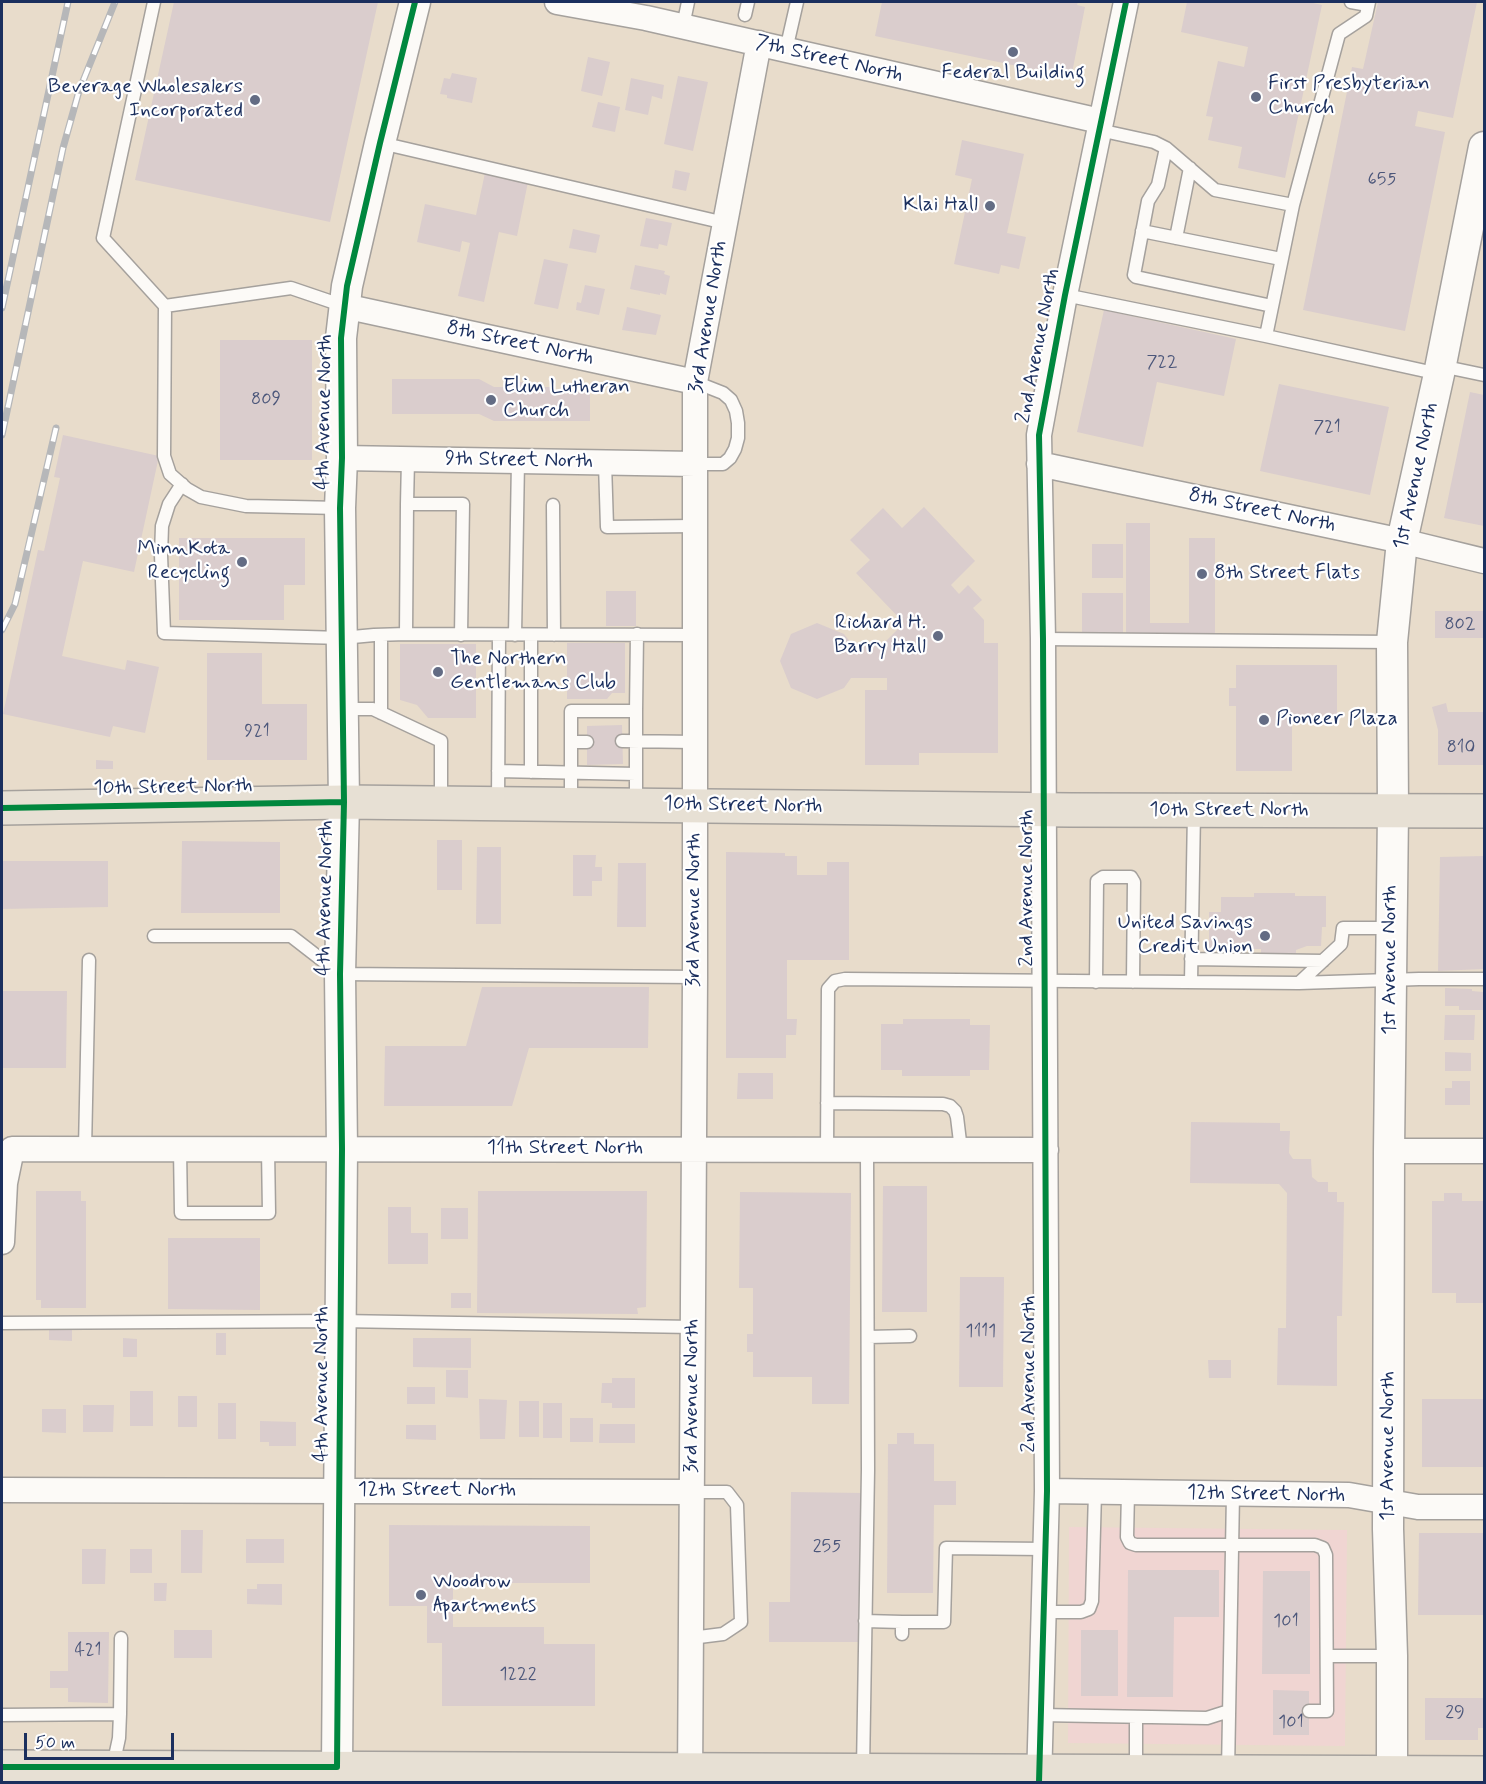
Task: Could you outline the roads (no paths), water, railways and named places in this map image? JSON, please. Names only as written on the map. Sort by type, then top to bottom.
[{"type":"main road","name":"10th Street North","points":[[2,808],[344,802],[498,803],[571,788],[636,789],[695,805],[1044,810],[1485,811]]},
{"type":"main road","points":[[2,1767],[113,1767],[337,1775],[1039,1777],[1136,1771],[1213,1776],[1442,1777],[1485,1773]]},
{"type":"street","name":"4th Avenue North","points":[[337,1775],[342,1149],[340,974],[344,802],[340,508],[341,338],[347,286],[415,2]]},
{"type":"street","name":"7th Street North","points":[[568,2],[635,8],[683,26],[1100,126]]},
{"type":"street","name":"2nd Avenue North","points":[[1039,1777],[1047,1491],[1043,639],[1039,435],[1065,295],[1126,2]]},
{"type":"street","name":"3rd Avenue North","points":[[691,1776],[695,382],[759,44]]},
{"type":"street","name":"1st Avenue North","points":[[1392,1777],[1388,1501],[1392,642],[1402,541],[1479,200],[1485,147]]},
{"type":"street","name":"8th Street North","points":[[344,306],[695,382]]},
{"type":"street","name":"9th Street North","points":[[342,458],[695,464]]},
{"type":"street","name":"8th Street North","points":[[1039,464],[1402,541],[1485,561]]},
{"type":"street","name":"11th Street North","points":[[2,1242],[5,1183],[12,1149],[1046,1150]]},
{"type":"street","points":[[1389,1151],[1485,1151]]},
{"type":"street","name":"12th Street North","points":[[2,1490],[692,1492]]},
{"type":"street","name":"12th Street North","points":[[1047,1491],[1349,1495],[1418,1507],[1485,1507]]},
{"type":"lane","points":[[154,2],[103,238],[165,306],[164,456],[170,474],[201,497],[246,506],[340,508]]},
{"type":"lane","points":[[683,26],[688,2]]},
{"type":"lane","points":[[746,15],[748,2]]},
{"type":"lane","points":[[786,50],[797,2]]},
{"type":"lane","points":[[1266,336],[1293,205],[1339,34],[1366,16],[1369,3],[1351,2]]},
{"type":"lane","points":[[1100,126],[1154,142],[1166,148],[1215,190],[1293,205]]},
{"type":"lane","points":[[380,143],[725,223]]},
{"type":"lane","points":[[1166,148],[1158,185],[1148,201],[1133,272],[1136,277],[1272,306]]},
{"type":"lane","points":[[1176,238],[1190,168]]},
{"type":"lane","points":[[1142,231],[1281,259]]},
{"type":"lane","points":[[165,306],[291,288],[344,306]]},
{"type":"lane","points":[[1065,295],[1439,370],[1485,375]]},
{"type":"lane","points":[[695,382],[723,393],[731,400],[738,423],[738,438],[730,458],[723,464],[695,464]]},
{"type":"lane","points":[[406,634],[408,459]]},
{"type":"lane","points":[[515,635],[518,461]]},
{"type":"lane","points":[[605,463],[607,527],[694,526]]},
{"type":"lane","points":[[182,484],[169,504],[162,526],[164,633],[342,638],[381,634],[695,635]]},
{"type":"lane","points":[[407,504],[463,504],[462,634]]},
{"type":"lane","points":[[553,505],[554,635]]},
{"type":"lane","points":[[381,634],[381,713]]},
{"type":"lane","points":[[498,803],[499,634]]},
{"type":"lane","points":[[636,789],[637,634]]},
{"type":"lane","points":[[531,635],[531,772]]},
{"type":"lane","points":[[1043,639],[1392,642]]},
{"type":"lane","points":[[343,709],[373,709],[441,741],[441,803]]},
{"type":"lane","points":[[498,771],[531,772],[571,788],[571,711],[636,711]]},
{"type":"lane","points":[[622,741],[695,742]]},
{"type":"lane","points":[[571,742],[587,742]]},
{"type":"lane","points":[[1191,982],[1194,810]]},
{"type":"lane","points":[[1096,982],[1097,881],[1103,877],[1131,877],[1134,879],[1134,982]]},
{"type":"lane","points":[[1299,983],[1341,944],[1343,928],[1391,928]]},
{"type":"lane","points":[[154,936],[291,936],[340,974],[695,977]]},
{"type":"lane","points":[[1191,959],[1323,961]]},
{"type":"lane","points":[[85,1149],[88,960]]},
{"type":"lane","points":[[827,1150],[828,989],[835,981],[845,979],[1299,983],[1485,979]]},
{"type":"lane","points":[[827,1103],[944,1104],[950,1106],[957,1117],[961,1150]]},
{"type":"lane","points":[[180,1149],[181,1213],[192,1213],[269,1212],[268,1149]]},
{"type":"lane","points":[[863,1776],[868,1470],[867,1150]]},
{"type":"lane","points":[[2,1323],[340,1321],[693,1327]]},
{"type":"lane","points":[[868,1337],[910,1336]]},
{"type":"lane","points":[[691,1638],[723,1634],[741,1622],[737,1505],[727,1492],[692,1492]]},
{"type":"lane","points":[[1044,1612],[1081,1612],[1089,1609],[1092,1601],[1095,1492]]},
{"type":"lane","points":[[1128,1492],[1127,1537],[1130,1543],[1136,1545],[1315,1545],[1323,1548],[1326,1555],[1327,1711],[1310,1711]]},
{"type":"lane","points":[[1213,1776],[1230,1711],[1233,1494]]},
{"type":"lane","points":[[865,1621],[902,1628],[945,1622],[946,1548],[1045,1549]]},
{"type":"lane","points":[[113,1767],[119,1738],[121,1638]]},
{"type":"lane","points":[[1328,1656],[1392,1656]]},
{"type":"lane","points":[[1041,1716],[1207,1718],[1230,1711]]},
{"type":"lane","points":[[2,1714],[120,1714]]},
{"type":"lane","points":[[1136,1771],[1137,1717]]},
{"type":"railway","points":[[2,308],[68,2]]},
{"type":"railway","points":[[2,435],[63,148],[79,91],[115,2]]},
{"type":"railway","points":[[2,630],[15,604],[56,428]]},
{"type":"place","name":"Federal Building","points":[[1013,52]]},
{"type":"place","name":"First Presbyterian Church","points":[[1256,97]]},
{"type":"place","name":"Beverage Wholesalers Incorporated","points":[[255,100]]},
{"type":"place","name":"Klai Hall","points":[[990,206]]},
{"type":"place","name":"Elim Lutheran Church","points":[[491,400]]},
{"type":"place","name":"MinnKota Recycling","points":[[242,562]]},
{"type":"place","name":"8th Street Flats","points":[[1202,574]]},
{"type":"place","name":"Richard H. Barry Hall","points":[[938,636]]},
{"type":"place","name":"The Northern Gentlemans Club","points":[[438,672]]},
{"type":"place","name":"Pioneer Plaza","points":[[1264,720]]},
{"type":"place","name":"United Savings Credit Union","points":[[1265,936]]},
{"type":"place","name":"Woodrow Apartments","points":[[421,1595]]}]
